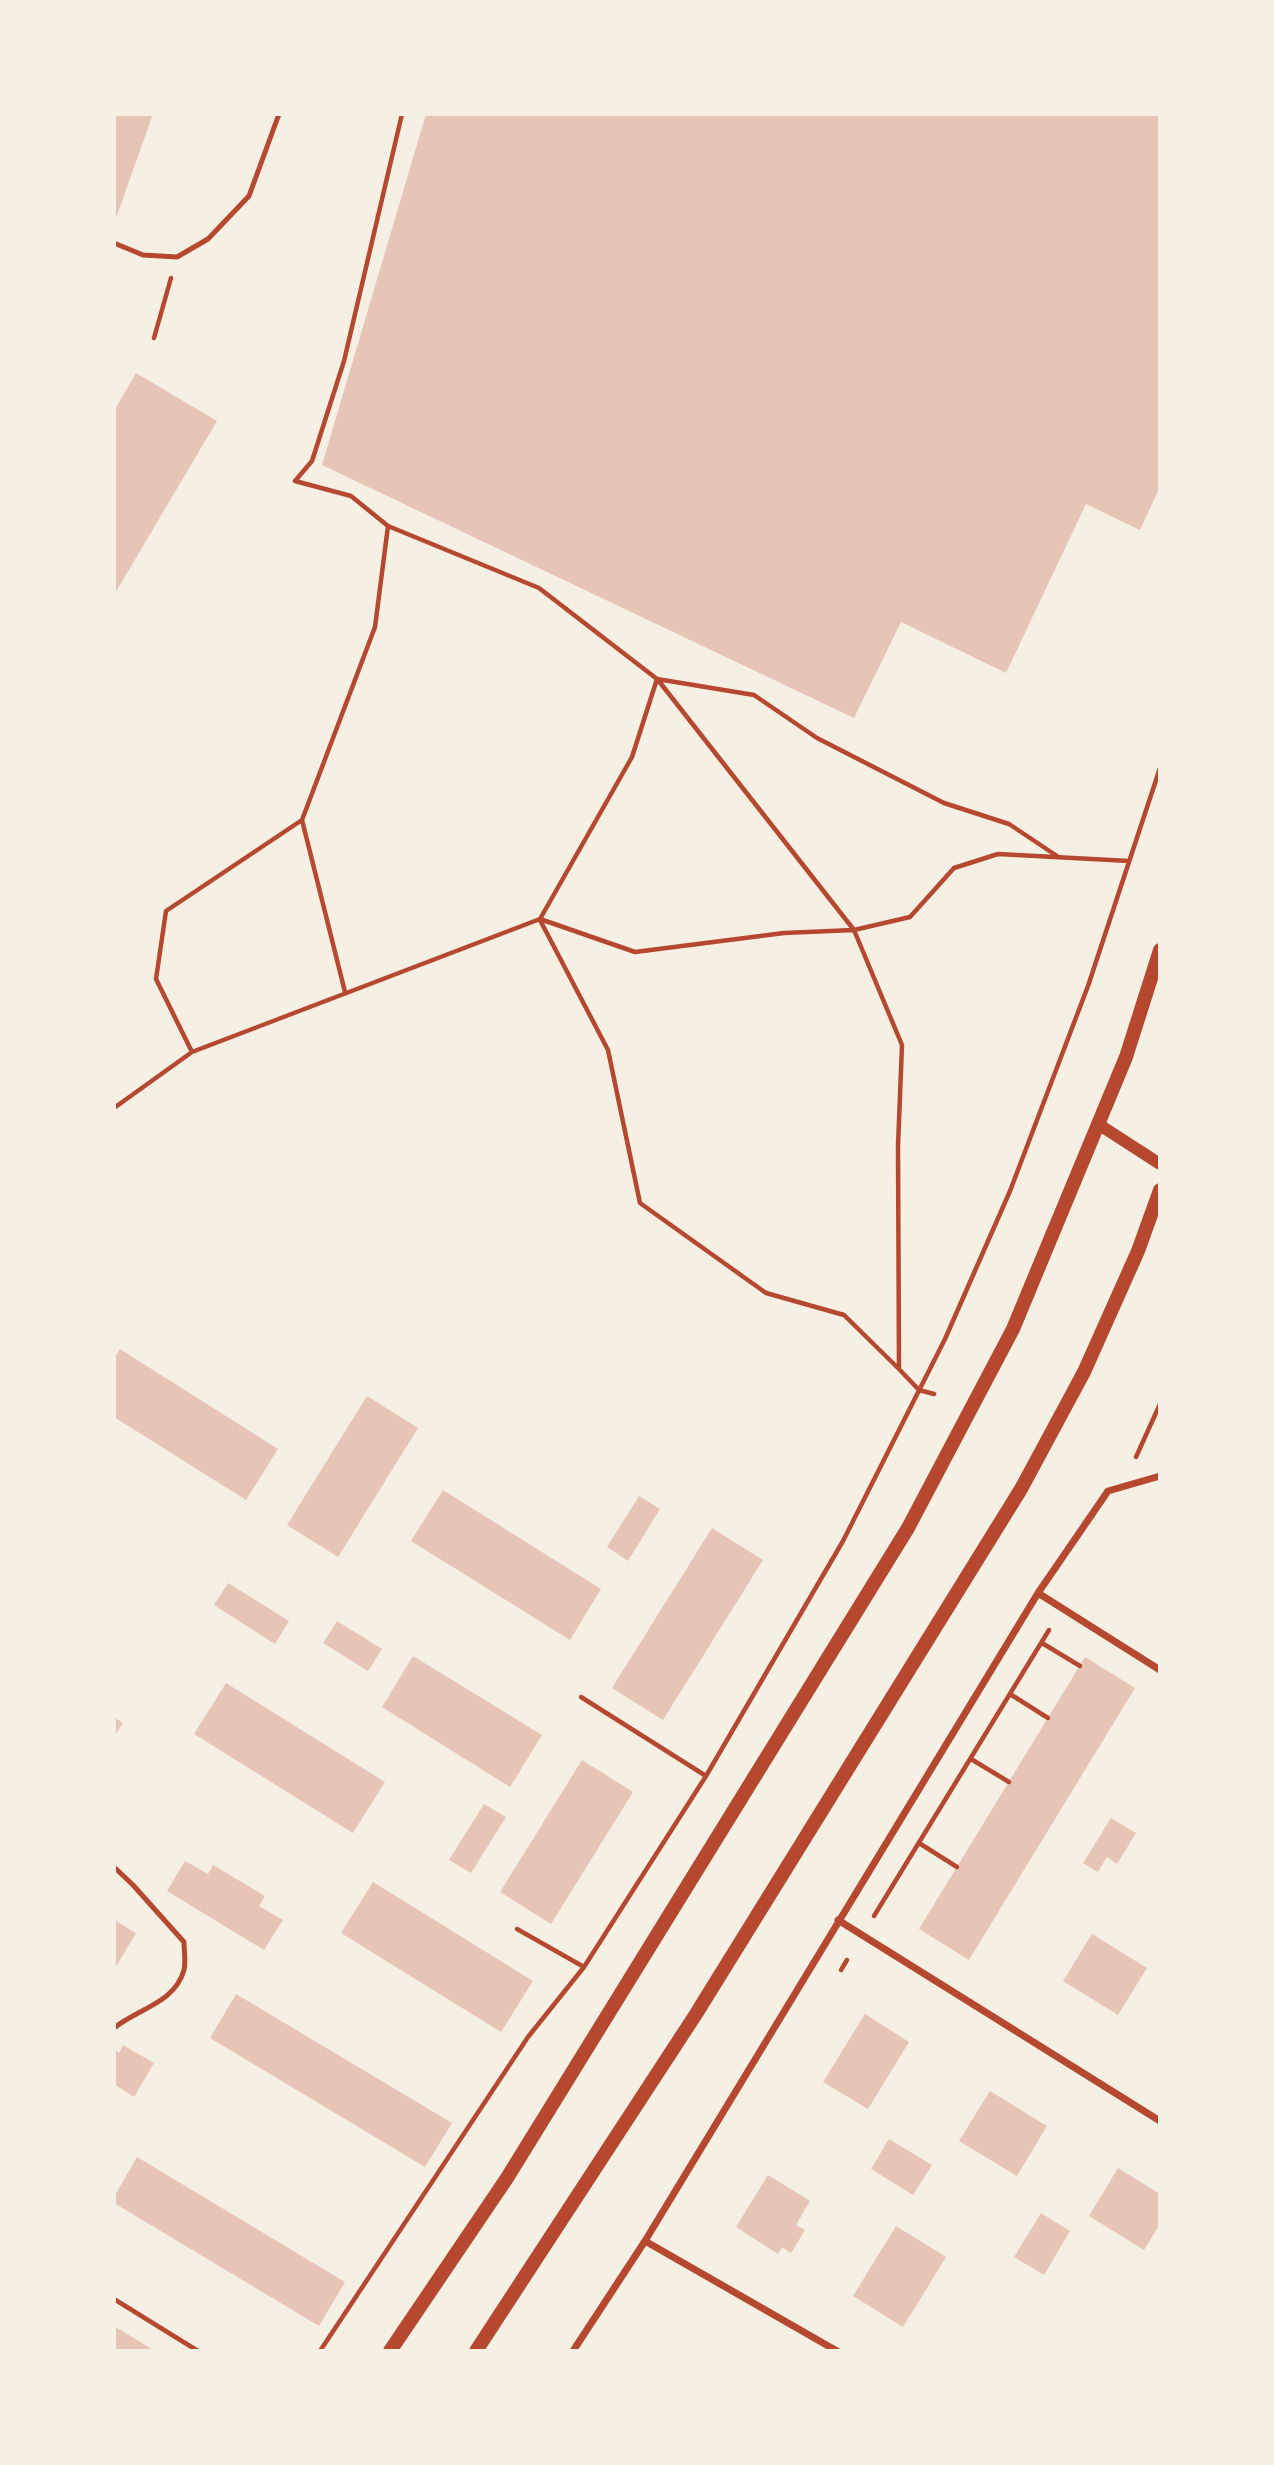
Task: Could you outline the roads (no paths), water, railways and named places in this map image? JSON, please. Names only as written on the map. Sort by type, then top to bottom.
[{"type":"main road","points":[[390,2351],[507,2178],[908,1528],[1013,1329],[1126,1057],[1160,950]]},
{"type":"main road","points":[[477,2351],[695,2014],[1021,1489],[1084,1372],[1138,1251],[1160,1190]]},
{"type":"street","points":[[1098,1124],[1160,1164]]},
{"type":"street","points":[[573,2351],[645,2241],[1038,1593],[1108,1491],[1160,1476]]},
{"type":"street","points":[[1038,1593],[1160,1670]]},
{"type":"street","points":[[838,1920],[1160,2121]]},
{"type":"street","points":[[645,2241],[837,2351]]},
{"type":"lane","points":[[114,243],[143,255],[177,257],[208,239],[249,196],[279,114]]},
{"type":"lane","points":[[114,1867],[184,1942],[185,1968],[177,1986],[161,2001],[114,2028]]}]
